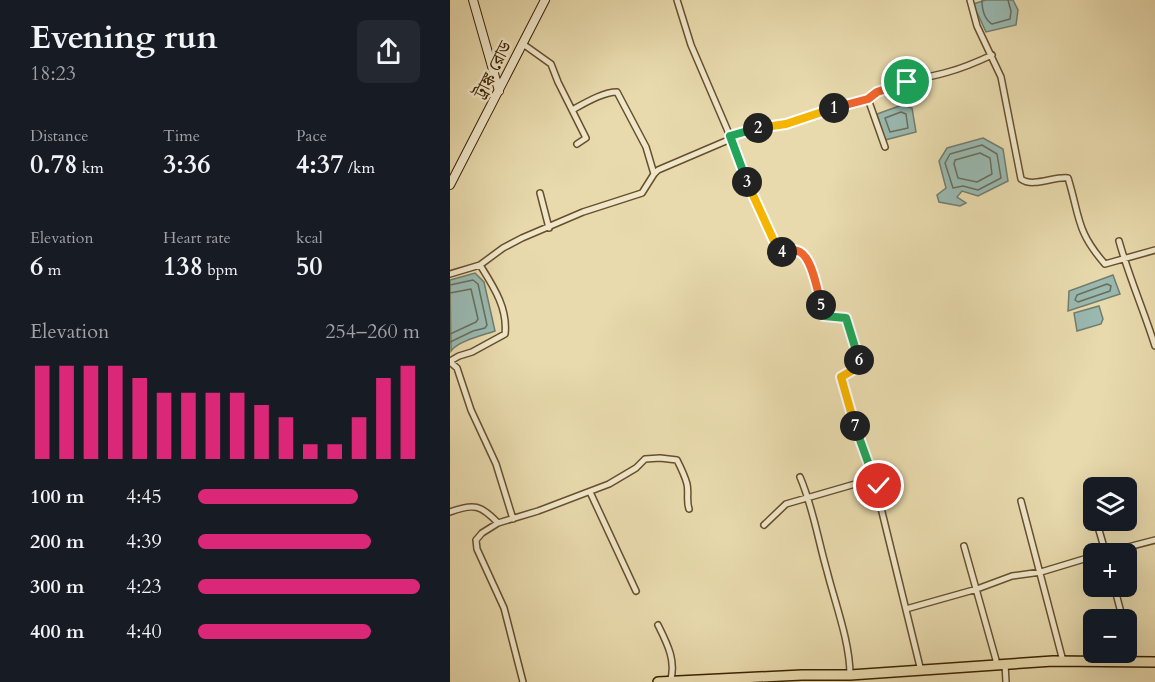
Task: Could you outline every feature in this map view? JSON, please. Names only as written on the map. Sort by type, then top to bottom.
[{"type":"highway","points":[[658,682],[850,675],[995,664],[1083,661]]},
{"type":"highway","points":[[1137,661],[1155,662]]},
{"type":"main road","points":[[473,0],[499,91]]},
{"type":"main road","name":"ট্রাঙ্ক রোড","points":[[450,185],[545,0]]},
{"type":"street","points":[[678,0],[691,45],[730,136],[748,185],[779,252],[791,249],[800,251],[807,258],[824,316],[844,317],[849,322],[859,365],[843,375],[841,381],[869,465],[870,475]]},
{"type":"street","points":[[970,0],[977,26],[1001,77],[1021,179],[1029,183],[1068,178],[1080,228],[1090,246],[1105,264],[1155,250]]},
{"type":"street","points":[[523,44],[551,64],[586,138],[577,144]]},
{"type":"street","points":[[450,274],[480,265],[503,248],[522,238],[583,212],[642,193],[654,174],[664,167],[726,141],[730,136],[752,129],[786,124],[868,99],[895,84],[949,72],[992,55]]},
{"type":"street","points":[[572,110],[613,91],[618,92],[645,147],[654,174]]},
{"type":"street","points":[[868,99],[885,147]]},
{"type":"street","points":[[540,193],[549,228]]},
{"type":"street","points":[[1119,241],[1155,346]]},
{"type":"street","points":[[480,265],[496,290],[507,321],[505,334],[450,361],[458,368],[471,410],[496,464],[513,519]]},
{"type":"street","points":[[523,682],[504,608],[477,549],[476,540],[482,533],[498,523],[590,492],[623,476],[645,459],[677,460],[687,483],[686,501],[689,509]]},
{"type":"street","points":[[764,525],[786,504],[862,482],[870,475]]},
{"type":"street","points":[[870,475],[876,478],[879,486],[881,508],[921,671]]},
{"type":"street","points":[[800,477],[809,498],[850,663],[850,675]]},
{"type":"street","points":[[590,492],[636,591]]},
{"type":"street","points":[[1021,501],[1063,661]]},
{"type":"street","points":[[450,512],[477,506],[486,510],[498,523]]},
{"type":"street","points":[[1137,545],[1155,540]]},
{"type":"street","points":[[964,546],[996,660],[995,664]]},
{"type":"street","points":[[906,609],[977,589],[1012,576],[1041,572],[1083,559]]},
{"type":"street","points":[[658,625],[671,654],[673,669],[670,682]]},
{"type":"street","points":[[1005,664],[1006,682]]},
{"type":"water","points":[[986,0],[1013,0],[1018,10],[1016,25],[986,32],[973,4]]},
{"type":"water","points":[[902,105],[912,108],[916,132],[885,140],[877,114]]},
{"type":"water","points":[[983,138],[1003,149],[1008,181],[978,196],[962,191],[957,197],[966,203],[960,206],[939,202],[937,195],[946,188],[939,161],[947,148]]},
{"type":"water","points":[[475,273],[484,282],[495,331],[465,341],[451,351],[450,280]]},
{"type":"water","points":[[1113,275],[1120,294],[1068,311],[1069,291]]},
{"type":"water","points":[[1099,306],[1103,319],[1101,324],[1077,331],[1074,313]]},
{"type":"route","points":[[879,486],[876,478],[870,475],[869,465],[841,381],[843,375],[859,365],[849,322],[844,317],[827,318],[824,316],[810,264],[800,251],[791,249],[779,252],[748,185],[730,136],[752,129],[786,124],[868,99],[895,84],[907,82]]}]
